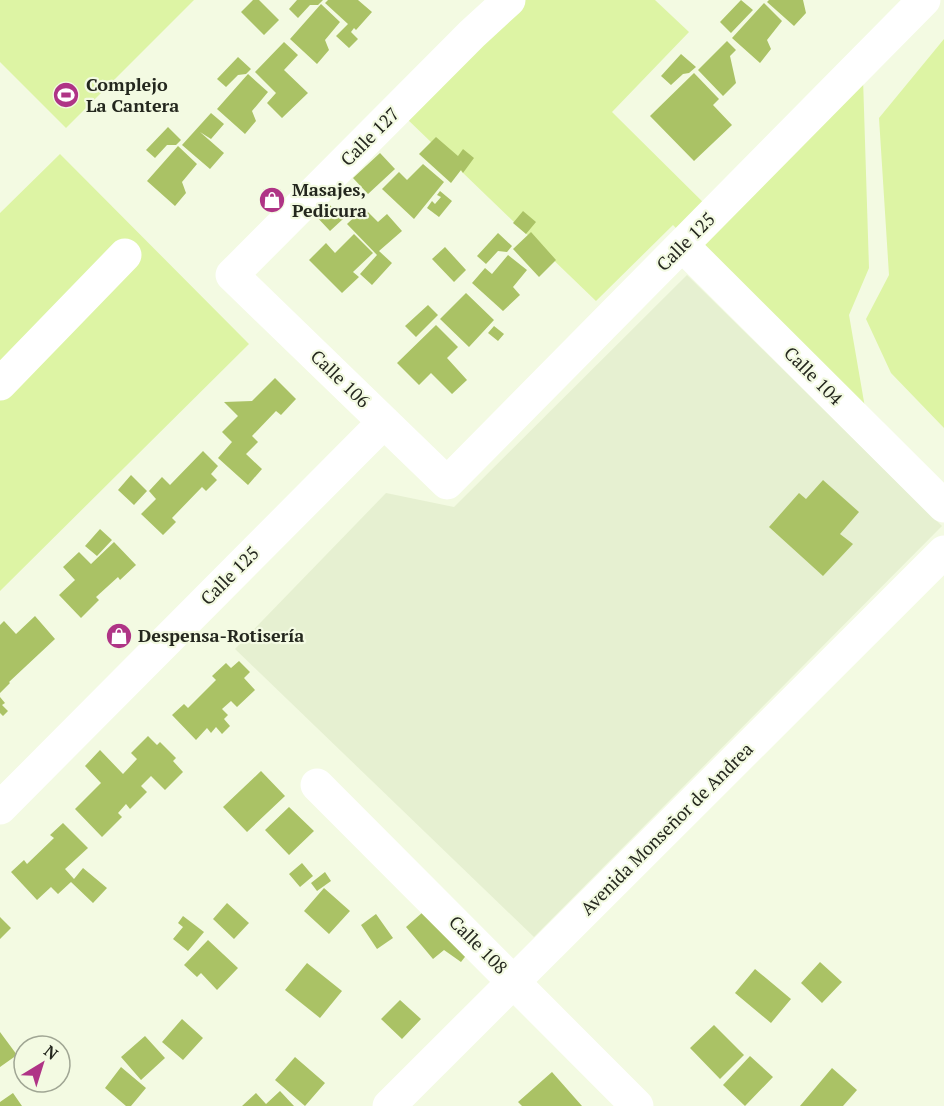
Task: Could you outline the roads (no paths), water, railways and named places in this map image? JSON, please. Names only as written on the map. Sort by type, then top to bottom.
[{"type":"street","name":"Calle 127","points":[[232,275],[472,34],[509,0]]},
{"type":"street","name":"Calle 125","points":[[447,483],[924,0]]},
{"type":"street","name":"Calle 104","points":[[682,245],[944,506]]},
{"type":"street","points":[[0,384],[125,255]]},
{"type":"street","name":"Calle 106","points":[[232,275],[447,483]]},
{"type":"street","name":"Calle 125","points":[[0,808],[384,422]]},
{"type":"street","name":"Avenida Monseñor de Andrea","points":[[389,1106],[944,552]]},
{"type":"street","name":"Calle 108","points":[[317,785],[637,1106]]},
{"type":"place","name":"Complejo La Cantera","points":[[66,95]]},
{"type":"place","name":"Masajes, Pedicura","points":[[272,200]]},
{"type":"place","name":"Despensa-Rotisería","points":[[119,636]]}]
